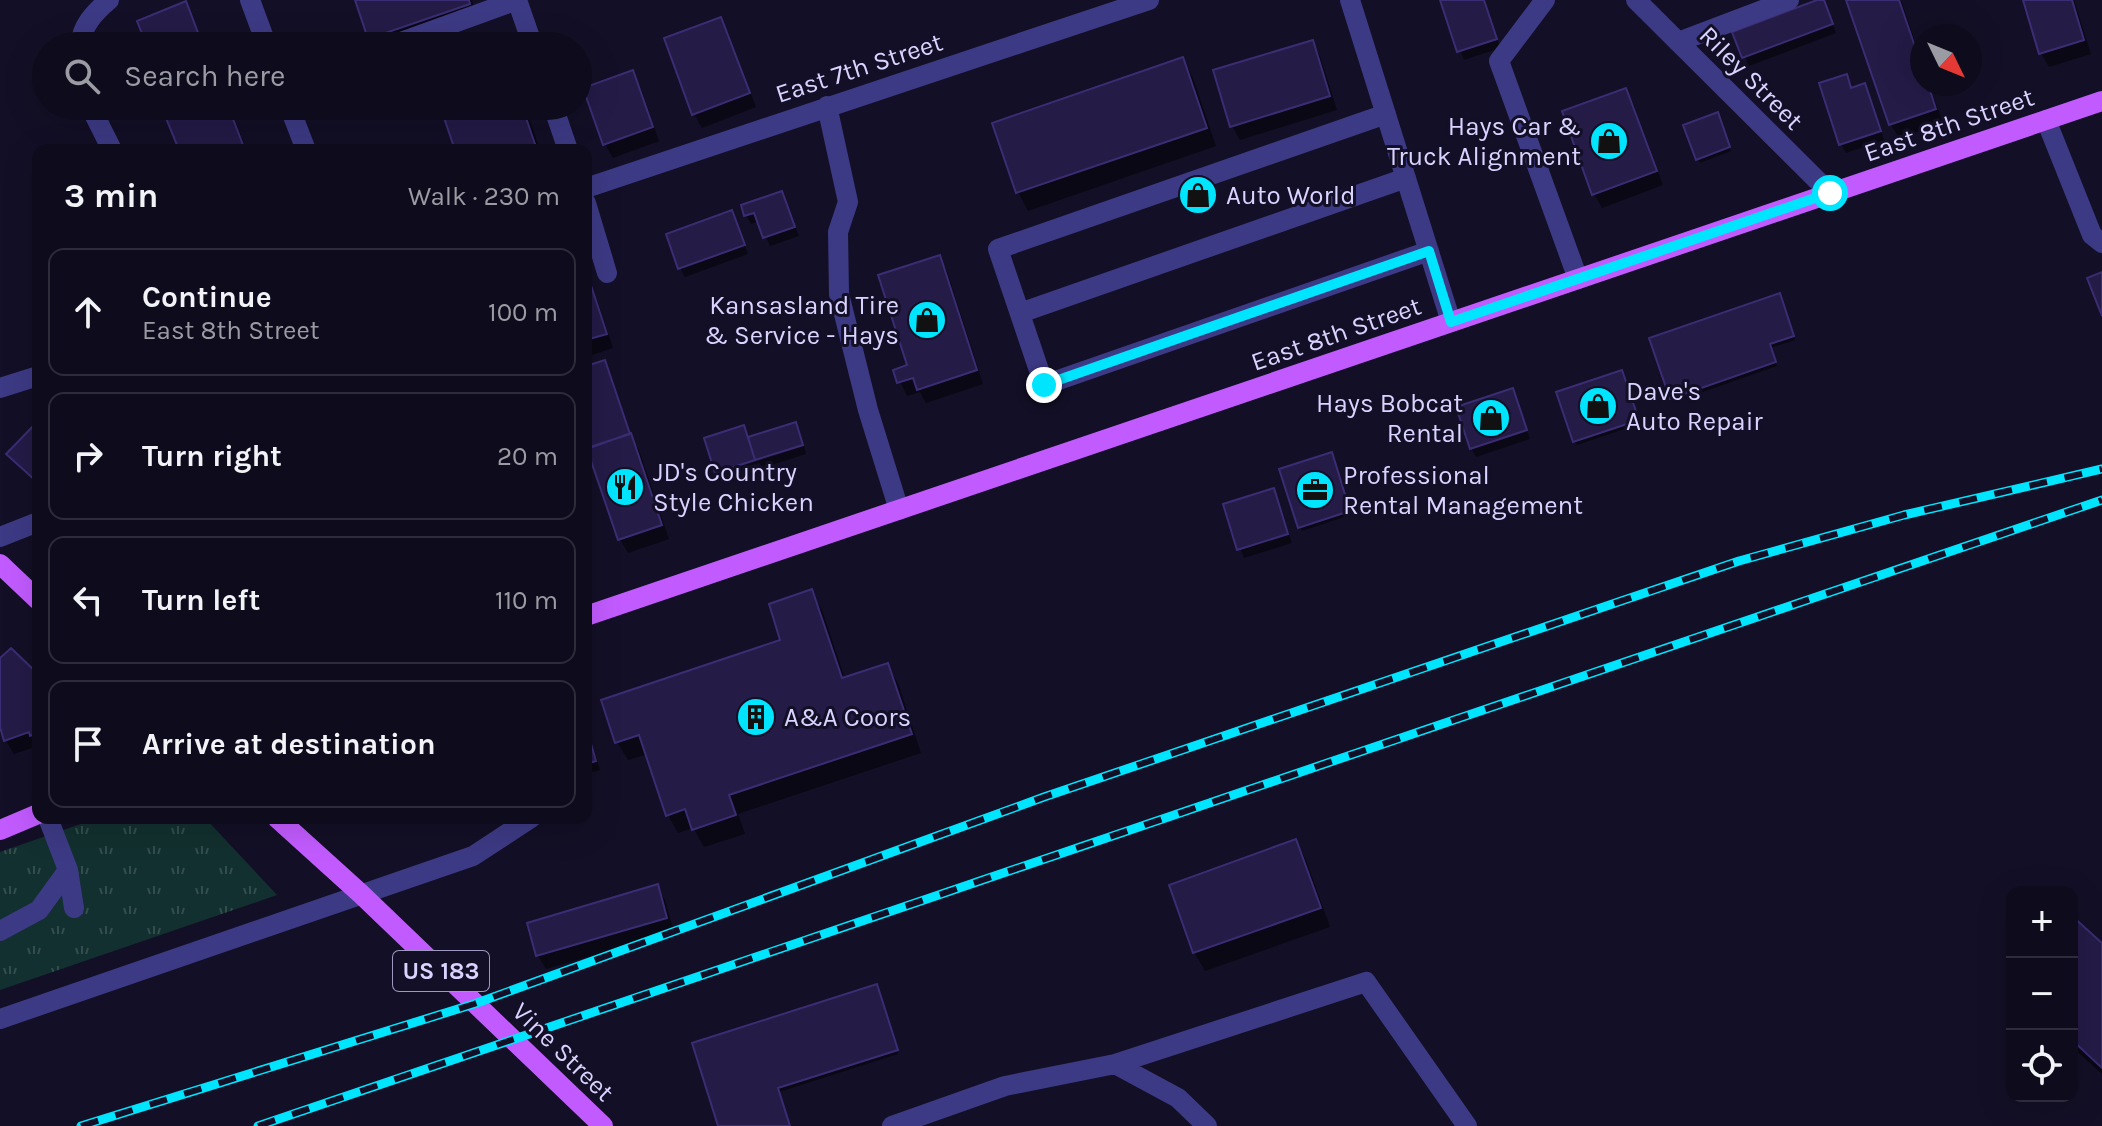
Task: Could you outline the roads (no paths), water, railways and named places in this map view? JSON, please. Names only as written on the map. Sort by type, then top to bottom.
[{"type":"main road","name":"East 8th Street","points":[[592,614],[2102,101]]},
{"type":"main road","points":[[0,564],[32,594]]},
{"type":"main road","points":[[0,830],[32,817]]},
{"type":"main road","name":"Vine Street","points":[[284,824],[603,1126]]},
{"type":"street","points":[[85,32],[93,14],[109,0]]},
{"type":"street","points":[[250,0],[262,32]]},
{"type":"street","points":[[429,32],[517,0],[528,32]]},
{"type":"street","name":"East 7th Street","points":[[592,186],[1149,0]]},
{"type":"street","points":[[1350,0],[1451,322]]},
{"type":"street","points":[[1545,0],[1499,61],[1578,279]]},
{"type":"street","name":"Riley Street","points":[[1636,0],[1830,193]]},
{"type":"street","points":[[1678,42],[1789,0]]},
{"type":"street","points":[[827,106],[848,202],[838,232],[839,294],[868,410],[899,510]]},
{"type":"street","points":[[1386,114],[998,249],[1044,385],[1429,251]]},
{"type":"street","points":[[97,120],[109,144]]},
{"type":"street","points":[[294,120],[304,144]]},
{"type":"street","points":[[558,120],[566,144]]},
{"type":"street","points":[[2046,120],[2092,235],[2102,243]]},
{"type":"street","points":[[1020,313],[1406,178]]},
{"type":"street","points":[[592,223],[607,273]]},
{"type":"street","points":[[0,388],[32,378]]},
{"type":"street","points":[[0,537],[32,524]]},
{"type":"street","points":[[50,824],[68,870],[74,908]]},
{"type":"street","points":[[0,1019],[473,856],[522,824]]},
{"type":"street","points":[[0,931],[39,910],[68,870]]},
{"type":"street","points":[[892,1126],[1005,1086],[1115,1064],[1366,982],[1467,1126]]},
{"type":"street","points":[[1115,1064],[1178,1098],[1207,1126]]},
{"type":"railway","points":[[81,1126],[474,1004],[1044,797],[1739,561],[1904,515],[2102,469]]},
{"type":"railway","points":[[258,1126],[2102,500]]},
{"type":"place","name":"Hays Car & Truck Alignment","points":[[1609,141]]},
{"type":"place","name":"Auto World","points":[[1198,195]]},
{"type":"place","name":"Kansasland Tire & Service - Hays","points":[[927,320]]},
{"type":"place","name":"Dave's Auto Repair","points":[[1598,406]]},
{"type":"place","name":"Hays Bobcat Rental","points":[[1491,418]]},
{"type":"place","name":"JD's Country Style Chicken","points":[[625,487]]},
{"type":"place","name":"Professional Rental Management","points":[[1315,490]]},
{"type":"place","name":"A&A Coors","points":[[756,717]]}]
